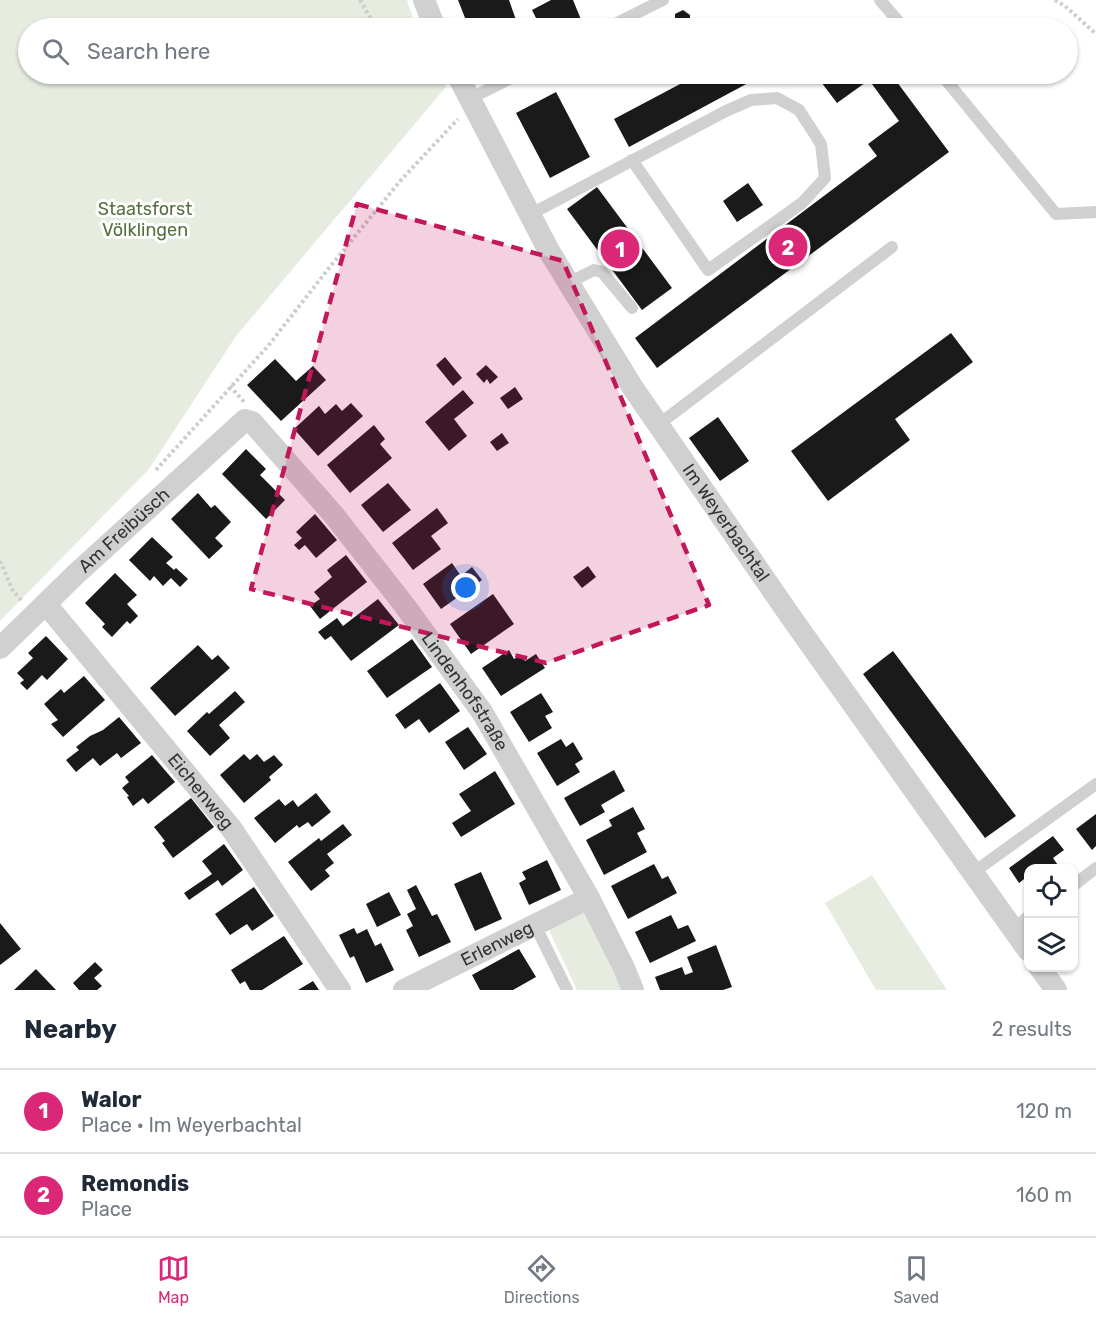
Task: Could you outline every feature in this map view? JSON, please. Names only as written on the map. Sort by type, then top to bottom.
[{"type":"street","points":[[424,0],[431,18]]},
{"type":"street","name":"Im Weyerbachtal","points":[[462,84],[529,215],[633,388],[793,620],[974,872],[1021,923]]},
{"type":"street","name":"Am Freibüsch","points":[[0,648],[250,414]]},
{"type":"street","name":"Lindenhofstraße","points":[[250,414],[405,606],[482,712],[589,898],[633,990]]},
{"type":"street","name":"Eichenweg","points":[[40,609],[231,828],[340,990]]},
{"type":"street","name":"Erlenweg","points":[[404,990],[589,898]]},
{"type":"street","points":[[1043,972],[1056,990]]},
{"type":"lane","points":[[627,18],[663,0]]},
{"type":"lane","points":[[880,0],[895,18]]},
{"type":"lane","points":[[469,99],[499,84]]},
{"type":"lane","points":[[949,84],[1056,214],[1096,212]]},
{"type":"lane","points":[[529,215],[632,160],[751,100],[777,98],[799,110],[821,144],[825,178],[802,203],[708,270],[632,160]]},
{"type":"lane","points":[[658,425],[892,247]]},
{"type":"lane","points":[[568,283],[594,270],[602,272],[632,308]]},
{"type":"lane","points":[[974,872],[1096,784]]},
{"type":"lane","points":[[1078,882],[1096,868]]},
{"type":"lane","points":[[535,925],[567,990]]},
{"type":"path","points":[[360,0],[370,18]]},
{"type":"path","points":[[1055,0],[1096,34]]},
{"type":"path","points":[[156,470],[268,346],[401,180],[464,112],[469,99]]},
{"type":"path","points":[[230,386],[250,414]]},
{"type":"path","points":[[0,561],[13,591],[40,609]]},
{"type":"highlighted area","points":[[357,204],[563,261],[709,605],[546,663],[251,589]]},
{"type":"green space","name":"Staatsforst Völklingen","points":[[0,0],[407,0],[413,18],[18,18],[18,84],[444,84],[446,87],[236,336],[149,469],[0,621]]},
{"type":"green space","points":[[872,875],[947,990],[876,990],[825,903]]},
{"type":"green space","points":[[585,910],[622,990],[577,990],[548,928]]},
{"type":"building","points":[[458,0],[509,0],[515,18],[465,18]]},
{"type":"building","points":[[551,0],[573,0],[580,18],[536,18],[532,10]]},
{"type":"building","points":[[683,10],[690,15],[690,18],[675,18],[675,14]]},
{"type":"building","points":[[680,84],[746,84],[629,147],[614,119]]},
{"type":"building","points":[[823,84],[863,84],[837,103]]},
{"type":"building","points":[[872,84],[898,84],[949,152],[657,368],[635,338],[877,156],[868,144],[899,121]]},
{"type":"building","points":[[556,92],[590,157],[550,178],[516,113]]},
{"type":"building","points":[[748,183],[763,205],[737,222],[723,201]]},
{"type":"building","points":[[597,187],[672,288],[642,310],[567,209]]},
{"type":"building","points":[[951,333],[973,362],[895,419],[910,440],[828,501],[791,451]]},
{"type":"building","points":[[445,357],[462,378],[453,386],[436,365]]},
{"type":"building","points":[[275,359],[296,381],[313,366],[326,380],[281,421],[247,385]]},
{"type":"building","points":[[486,365],[498,377],[490,384],[487,379],[484,383],[476,374]]},
{"type":"building","points":[[515,387],[523,399],[508,409],[500,398]]},
{"type":"building","points":[[463,390],[474,403],[454,419],[467,436],[449,451],[425,422]]},
{"type":"building","points":[[351,403],[363,416],[318,456],[294,429],[319,406],[325,414],[336,404],[342,411]]},
{"type":"building","points":[[718,417],[749,461],[720,481],[689,438]]},
{"type":"building","points":[[374,425],[385,439],[380,444],[392,458],[350,493],[327,465]]},
{"type":"building","points":[[502,433],[509,443],[497,451],[490,442]]},
{"type":"building","points":[[246,449],[266,469],[260,475],[285,500],[266,519],[222,474]]},
{"type":"building","points":[[388,483],[411,510],[383,532],[361,505]]},
{"type":"building","points":[[198,493],[211,508],[215,505],[231,522],[215,538],[223,546],[209,559],[171,519]]},
{"type":"building","points":[[437,508],[448,523],[431,536],[441,549],[413,570],[392,543]]},
{"type":"building","points":[[315,514],[337,540],[316,558],[305,545],[299,550],[294,545],[302,538],[296,532]]},
{"type":"building","points":[[152,537],[173,557],[166,563],[174,570],[176,568],[188,579],[180,587],[171,578],[163,586],[154,576],[150,581],[129,560]]},
{"type":"building","points":[[346,555],[367,582],[320,619],[310,606],[320,599],[314,592],[332,577],[327,570]]},
{"type":"building","points":[[452,563],[461,576],[472,567],[482,580],[441,609],[423,584]]},
{"type":"building","points":[[588,566],[596,577],[582,588],[573,577]]},
{"type":"building","points":[[115,573],[137,595],[127,604],[138,616],[130,624],[127,621],[112,637],[102,627],[105,624],[85,603]]},
{"type":"building","points":[[493,594],[514,624],[471,654],[450,624]]},
{"type":"building","points":[[378,599],[399,625],[351,661],[331,636],[325,640],[318,632],[337,618],[343,626]]},
{"type":"building","points":[[46,636],[68,659],[47,680],[42,675],[27,690],[20,683],[24,680],[17,673],[33,658],[28,653]]},
{"type":"building","points":[[412,639],[432,667],[387,698],[367,671]]},
{"type":"building","points":[[198,645],[212,660],[218,655],[230,668],[175,716],[150,688]]},
{"type":"building","points":[[509,650],[514,659],[521,655],[525,661],[536,654],[545,668],[501,696],[482,668]]},
{"type":"building","points":[[893,651],[1016,816],[985,838],[863,674]]},
{"type":"building","points":[[84,676],[105,700],[63,737],[51,724],[58,720],[44,704],[61,689],[64,693]]},
{"type":"building","points":[[440,683],[460,711],[429,733],[419,719],[405,729],[395,715]]},
{"type":"building","points":[[235,691],[245,702],[219,725],[230,738],[210,756],[187,731]]},
{"type":"building","points":[[541,693],[553,712],[545,716],[552,728],[529,742],[510,712]]},
{"type":"building","points":[[119,717],[141,743],[121,758],[117,753],[100,766],[93,758],[76,772],[66,760],[79,750],[76,747]]},
{"type":"building","points":[[468,727],[487,754],[464,770],[445,742]]},
{"type":"building","points":[[561,739],[566,747],[573,742],[583,759],[575,764],[580,772],[557,786],[537,753]]},
{"type":"building","points":[[244,754],[250,760],[257,754],[264,762],[274,755],[283,765],[269,777],[271,780],[244,803],[220,775]]},
{"type":"building","points":[[152,755],[175,782],[148,804],[143,798],[133,806],[127,797],[129,796],[122,788],[129,782],[125,777]]},
{"type":"building","points":[[614,770],[625,791],[601,805],[605,812],[580,826],[564,798]]},
{"type":"building","points":[[495,771],[515,804],[461,837],[452,823],[471,811],[459,794]]},
{"type":"building","points":[[316,793],[331,812],[312,827],[308,822],[299,828],[297,825],[275,843],[254,818],[279,799],[285,806],[293,800],[298,807]]},
{"type":"building","points":[[191,798],[214,827],[173,858],[162,843],[165,841],[154,827]]},
{"type":"building","points":[[633,807],[645,829],[637,833],[647,852],[604,875],[586,840],[612,826],[609,820]]},
{"type":"building","points":[[1096,814],[1096,846],[1092,850],[1076,829]]},
{"type":"building","points":[[343,824],[352,835],[327,854],[334,863],[325,870],[330,876],[311,891],[288,862],[319,838],[321,841]]},
{"type":"building","points":[[1053,836],[1064,850],[1053,858],[1057,864],[1024,864],[1024,879],[1019,883],[1009,868]]},
{"type":"building","points":[[224,844],[243,870],[222,886],[218,880],[189,900],[184,893],[212,874],[202,861]]},
{"type":"building","points":[[547,860],[561,890],[529,905],[519,883],[526,879],[522,872]]},
{"type":"building","points":[[654,864],[662,879],[668,876],[677,893],[628,919],[611,886]]},
{"type":"building","points":[[481,872],[502,919],[475,931],[454,884]]},
{"type":"building","points":[[416,885],[432,916],[437,914],[451,942],[419,957],[406,930],[413,926],[407,914],[416,909],[407,890]]},
{"type":"building","points":[[254,887],[274,916],[252,931],[247,924],[230,935],[215,914]]},
{"type":"building","points":[[389,892],[401,915],[377,927],[366,904]]},
{"type":"building","points":[[671,915],[678,929],[688,925],[696,941],[650,963],[635,932]]},
{"type":"building","points":[[0,923],[21,949],[0,965]]},
{"type":"building","points":[[354,928],[357,934],[367,929],[375,946],[381,943],[394,970],[366,983],[354,956],[350,958],[339,935]]},
{"type":"building","points":[[284,936],[303,964],[262,990],[250,990],[245,981],[240,984],[231,970]]},
{"type":"building","points":[[716,945],[732,987],[723,990],[660,990],[655,977],[682,967],[685,975],[693,972],[687,957]]},
{"type":"building","points":[[519,949],[536,977],[513,990],[480,990],[472,975]]},
{"type":"building","points":[[95,962],[103,970],[94,978],[102,986],[97,990],[79,990],[73,983]]},
{"type":"building","points":[[36,969],[56,990],[14,990]]},
{"type":"building","points":[[313,981],[319,990],[298,990]]},
{"type":"place","name":"Remondis","points":[[788,247]]},
{"type":"place","name":"Walor","points":[[620,249]]}]
